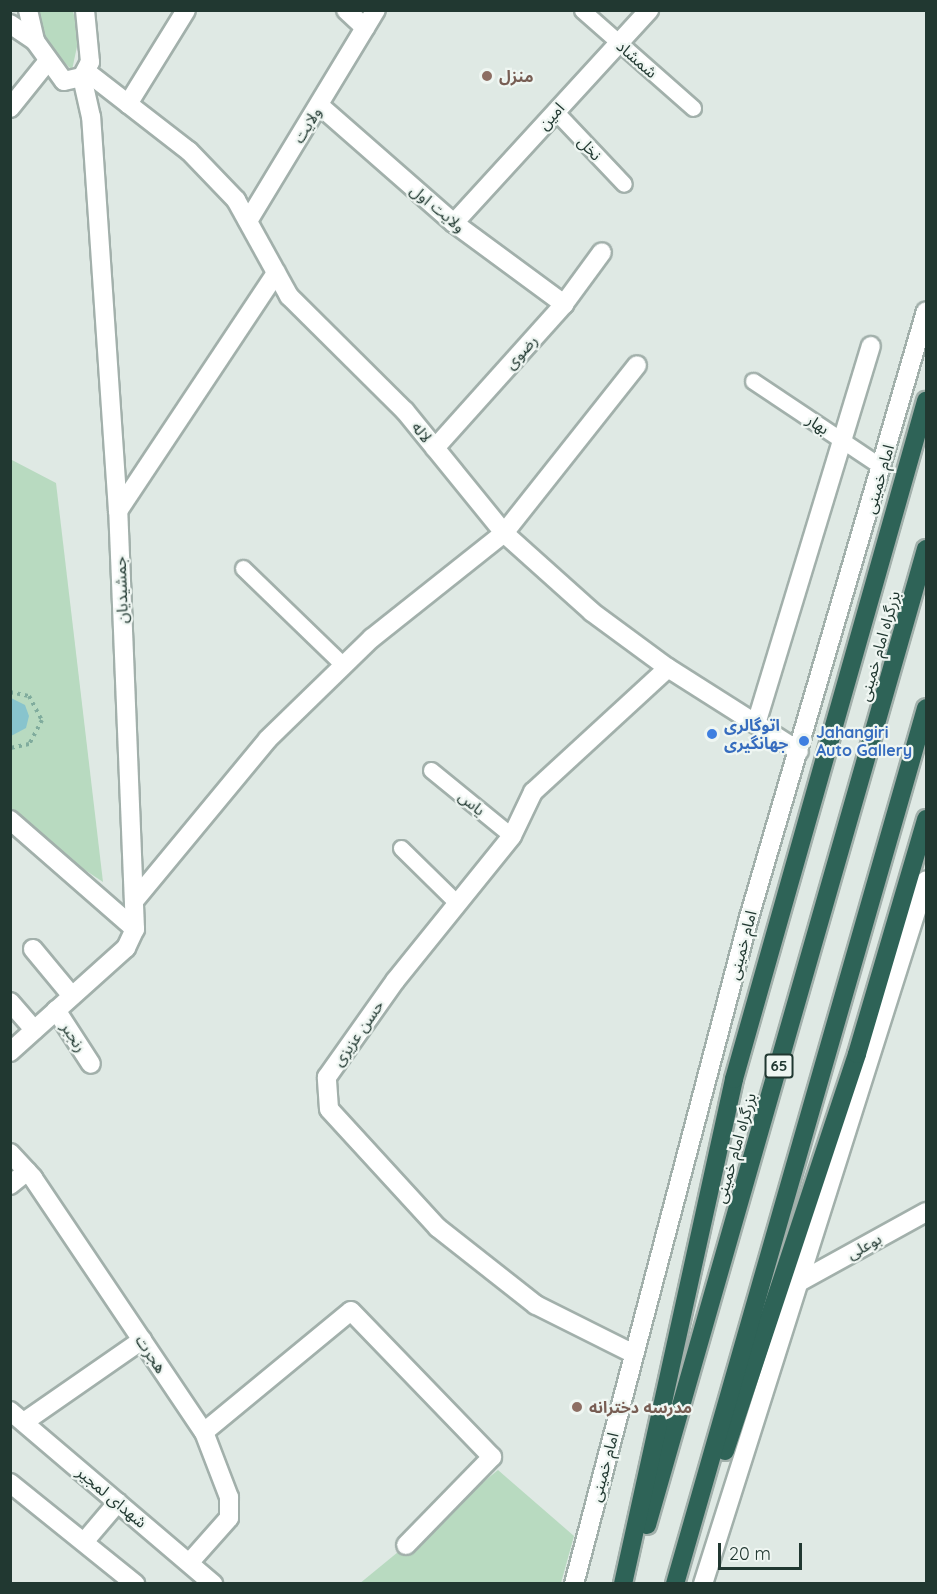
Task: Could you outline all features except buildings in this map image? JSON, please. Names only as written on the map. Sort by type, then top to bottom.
[{"type":"highway","points":[[623,1584],[734,1079],[927,401]]},
{"type":"highway","name":"بزرگراه امام خمینی","points":[[631,1584],[927,549]]},
{"type":"highway","points":[[675,1584],[927,708]]},
{"type":"highway","points":[[680,1584],[857,1054],[927,819]]},
{"type":"street","points":[[28,10],[35,41],[47,62],[64,81],[84,74]]},
{"type":"street","name":"جمشیدیان","points":[[85,10],[92,51],[84,74],[91,117],[118,511],[135,929]]},
{"type":"street","points":[[128,104],[186,10]]},
{"type":"street","points":[[346,10],[365,28]]},
{"type":"street","name":"ولایت","points":[[248,221],[376,10]]},
{"type":"street","name":"امین","points":[[454,223],[649,10]]},
{"type":"street","points":[[10,24],[35,41]]},
{"type":"street","points":[[10,108],[47,62]]},
{"type":"street","name":"لاله","points":[[84,74],[128,104],[189,151],[236,200],[289,296],[435,447],[504,533],[592,612],[668,668],[799,751]]},
{"type":"street","name":"ولایت اول","points":[[319,105],[454,223],[564,304]]},
{"type":"street","name":"رضوی","points":[[435,447],[564,304],[602,252]]},
{"type":"street","points":[[118,511],[276,273]]},
{"type":"street","name":"امام خمینی","points":[[574,1584],[634,1354],[799,751],[927,311]]},
{"type":"street","points":[[756,724],[844,442],[871,346]]},
{"type":"street","points":[[134,901],[268,739],[344,665],[504,533],[637,365]]},
{"type":"street","name":"حسن عزیزی","points":[[634,1354],[536,1305],[438,1228],[329,1109],[327,1077],[458,903],[512,836],[533,792],[668,668]]},
{"type":"street","points":[[10,820],[135,929],[126,948],[10,1052]]},
{"type":"street","points":[[703,1584],[927,880]]},
{"type":"street","points":[[33,949],[72,996]]},
{"type":"street","points":[[10,1002],[34,1030]]},
{"type":"street","name":"رنجبر","points":[[56,1010],[92,1064]]},
{"type":"street","name":"هجرت","points":[[10,1153],[27,1171],[204,1432],[229,1497],[229,1518],[189,1563]]},
{"type":"street","points":[[10,1185],[27,1171]]},
{"type":"street","name":"بوعلی","points":[[801,1281],[927,1212]]},
{"type":"street","points":[[204,1432],[351,1311],[492,1457],[406,1545]]},
{"type":"street","points":[[17,1416],[142,1340]]},
{"type":"street","name":"شهدای لمجیر","points":[[17,1416],[213,1584]]},
{"type":"street","points":[[10,1483],[135,1584]]},
{"type":"street","points":[[84,1542],[118,1502]]},
{"type":"lane","name":"شمشاد","points":[[582,10],[693,108]]},
{"type":"lane","name":"نخل","points":[[555,111],[624,184]]},
{"type":"lane","name":"بهار","points":[[753,381],[882,467]]},
{"type":"lane","points":[[243,568],[344,665]]},
{"type":"lane","name":"یاس","points":[[431,770],[512,836]]},
{"type":"lane","points":[[401,848],[458,903]]},
{"type":"path","points":[[10,692],[29,696],[42,720],[29,744],[10,748]]},
{"type":"green space","points":[[37,11],[73,11],[79,37],[72,70],[41,40]]},
{"type":"green space","points":[[10,459],[56,483],[103,882],[11,821]]},
{"type":"green space","points":[[498,1470],[574,1536],[561,1583],[359,1584]]},
{"type":"water","points":[[11,698],[25,705],[29,716],[26,728],[11,736]]},
{"type":"place","name":"منزل","points":[[487,76]]},
{"type":"place","name":"اتوگالری جهانگیری","points":[[712,734]]},
{"type":"place","name":"Jahangiri Auto Gallery","points":[[804,741]]},
{"type":"place","name":"مدرسه دخترانه","points":[[577,1407]]}]
